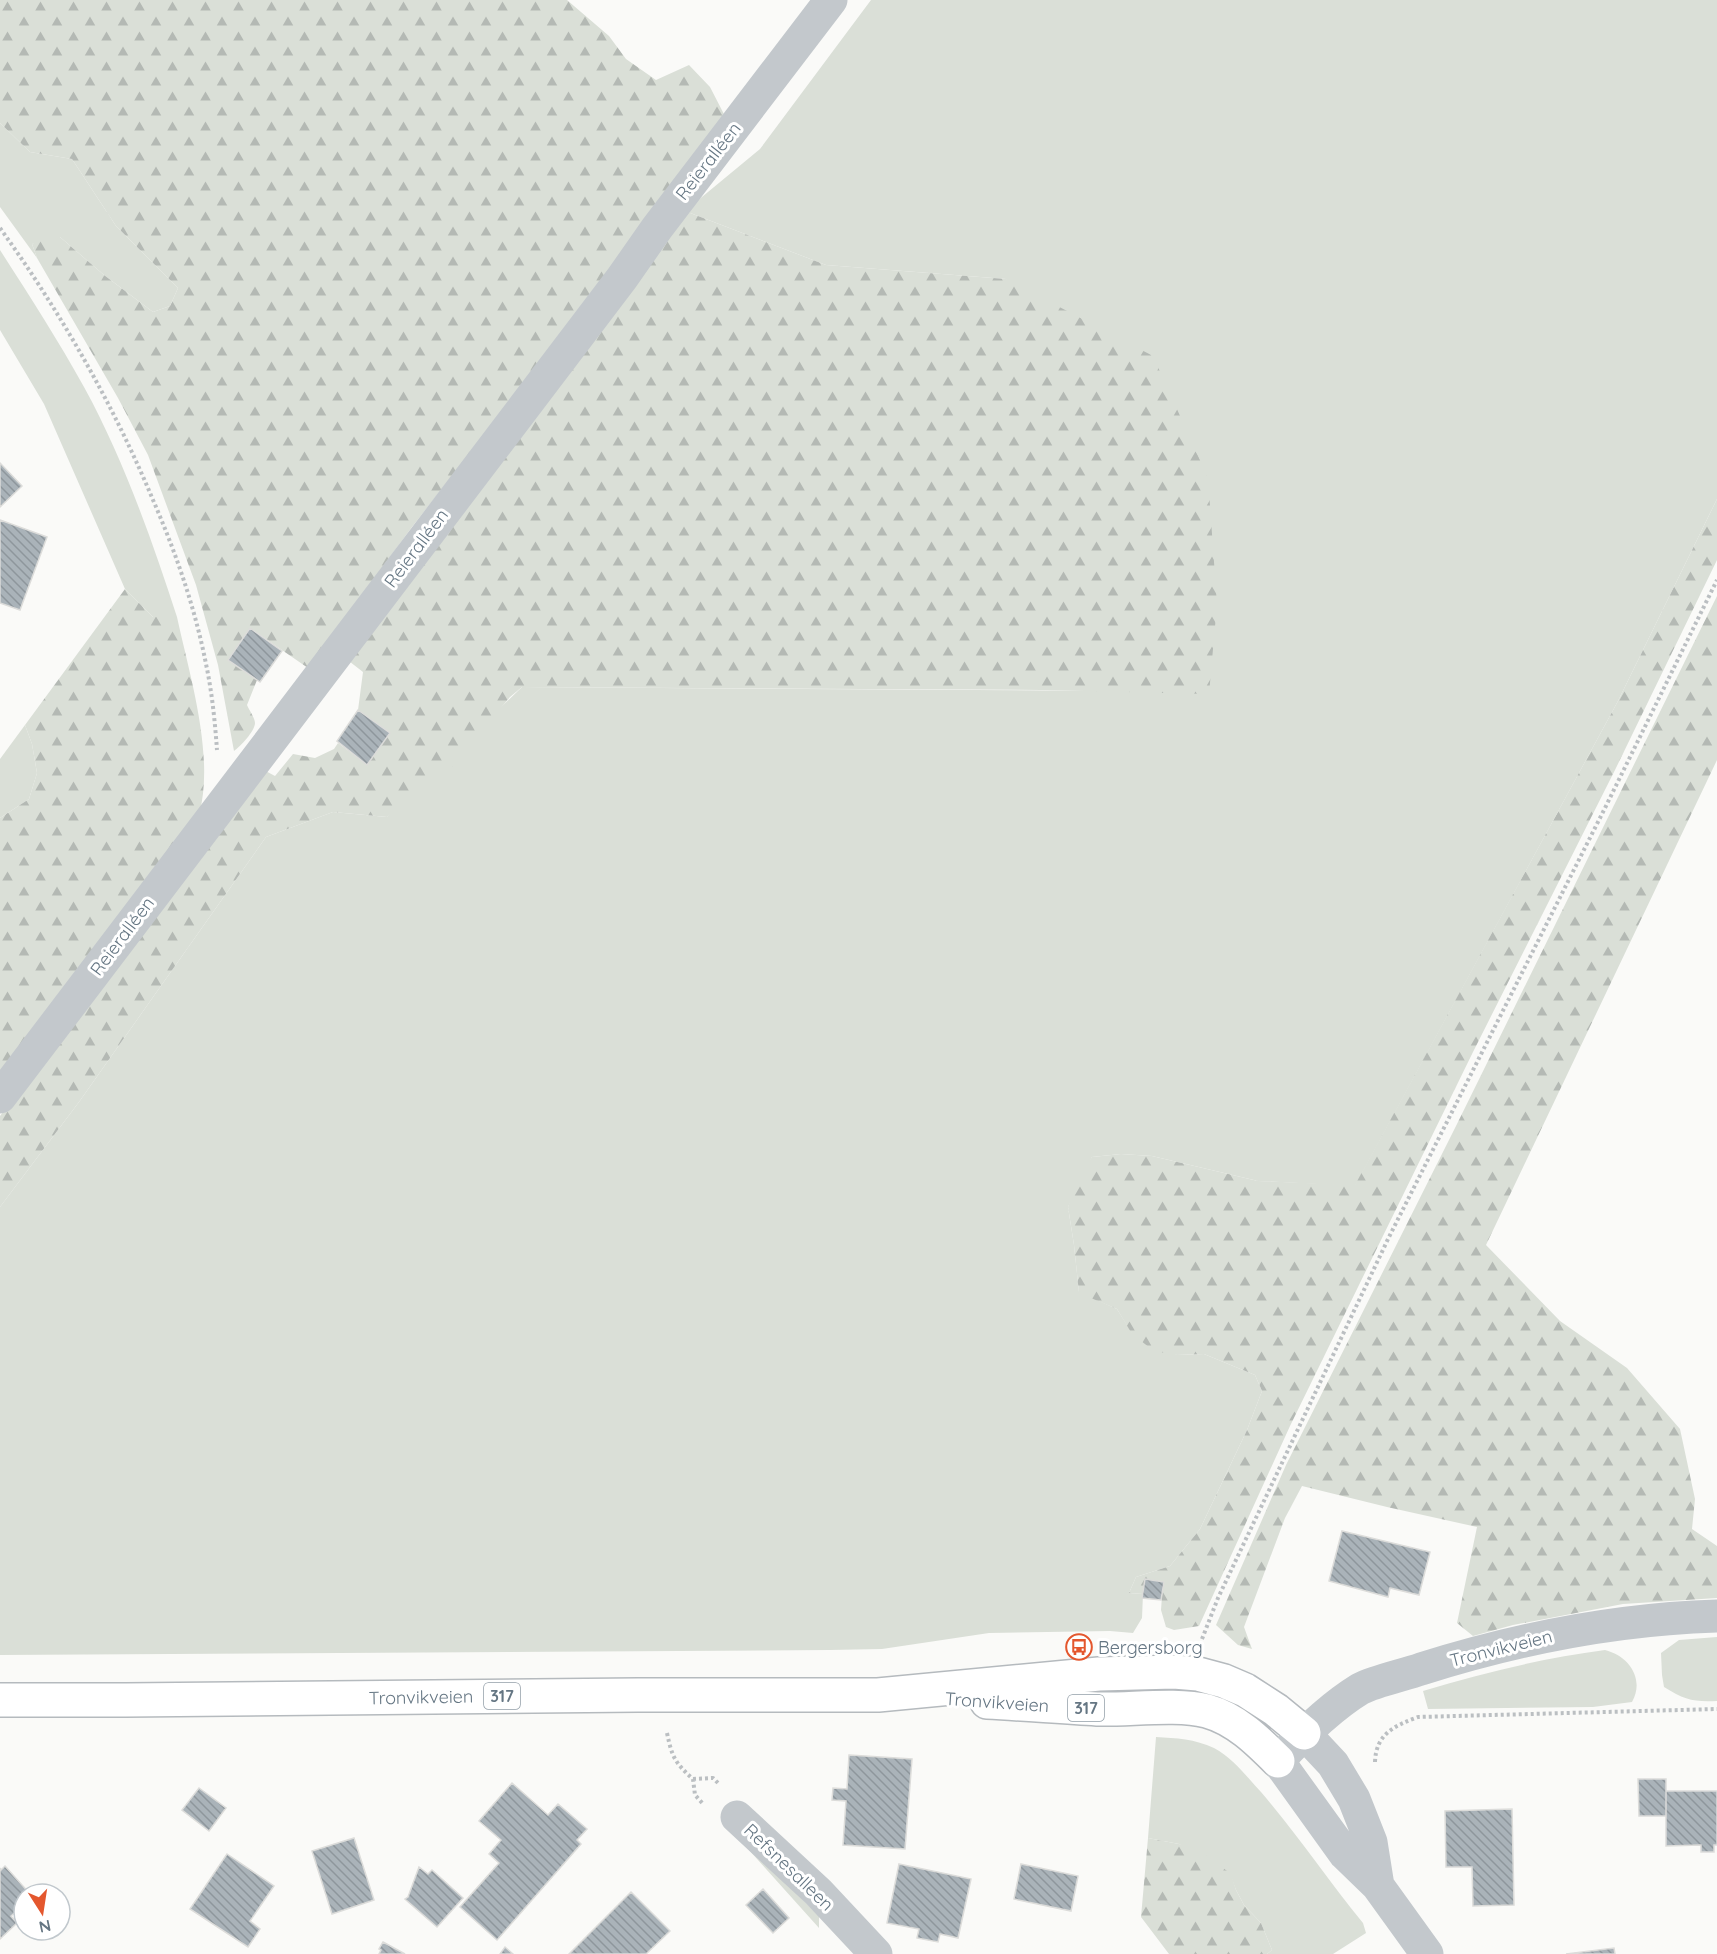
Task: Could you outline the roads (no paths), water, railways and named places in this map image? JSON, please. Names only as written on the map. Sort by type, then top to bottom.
[{"type":"main road","name":"Tronvikveien","points":[[878,1695],[1099,1674],[1198,1674],[1245,1690],[1276,1710],[1304,1733]]},
{"type":"main road","name":"Tronvikveien","points":[[0,1700],[878,1695],[1098,1709],[1187,1707],[1209,1711],[1229,1720],[1253,1736],[1278,1761]]},
{"type":"street","name":"Reieralléen","points":[[0,1097],[831,0]]},
{"type":"street","name":"Tronvikveien","points":[[1278,1761],[1304,1733],[1327,1713],[1362,1688],[1466,1655],[1557,1634],[1683,1617],[1717,1616]]},
{"type":"street","points":[[1304,1733],[1333,1764],[1354,1799],[1371,1842],[1378,1886]]},
{"type":"street","points":[[1278,1761],[1345,1854],[1378,1886],[1427,1954]]},
{"type":"street","name":"Refsnesalleen","points":[[737,1817],[818,1892],[876,1954]]},
{"type":"place","name":"Bergersborg","points":[[1079,1647]]}]
